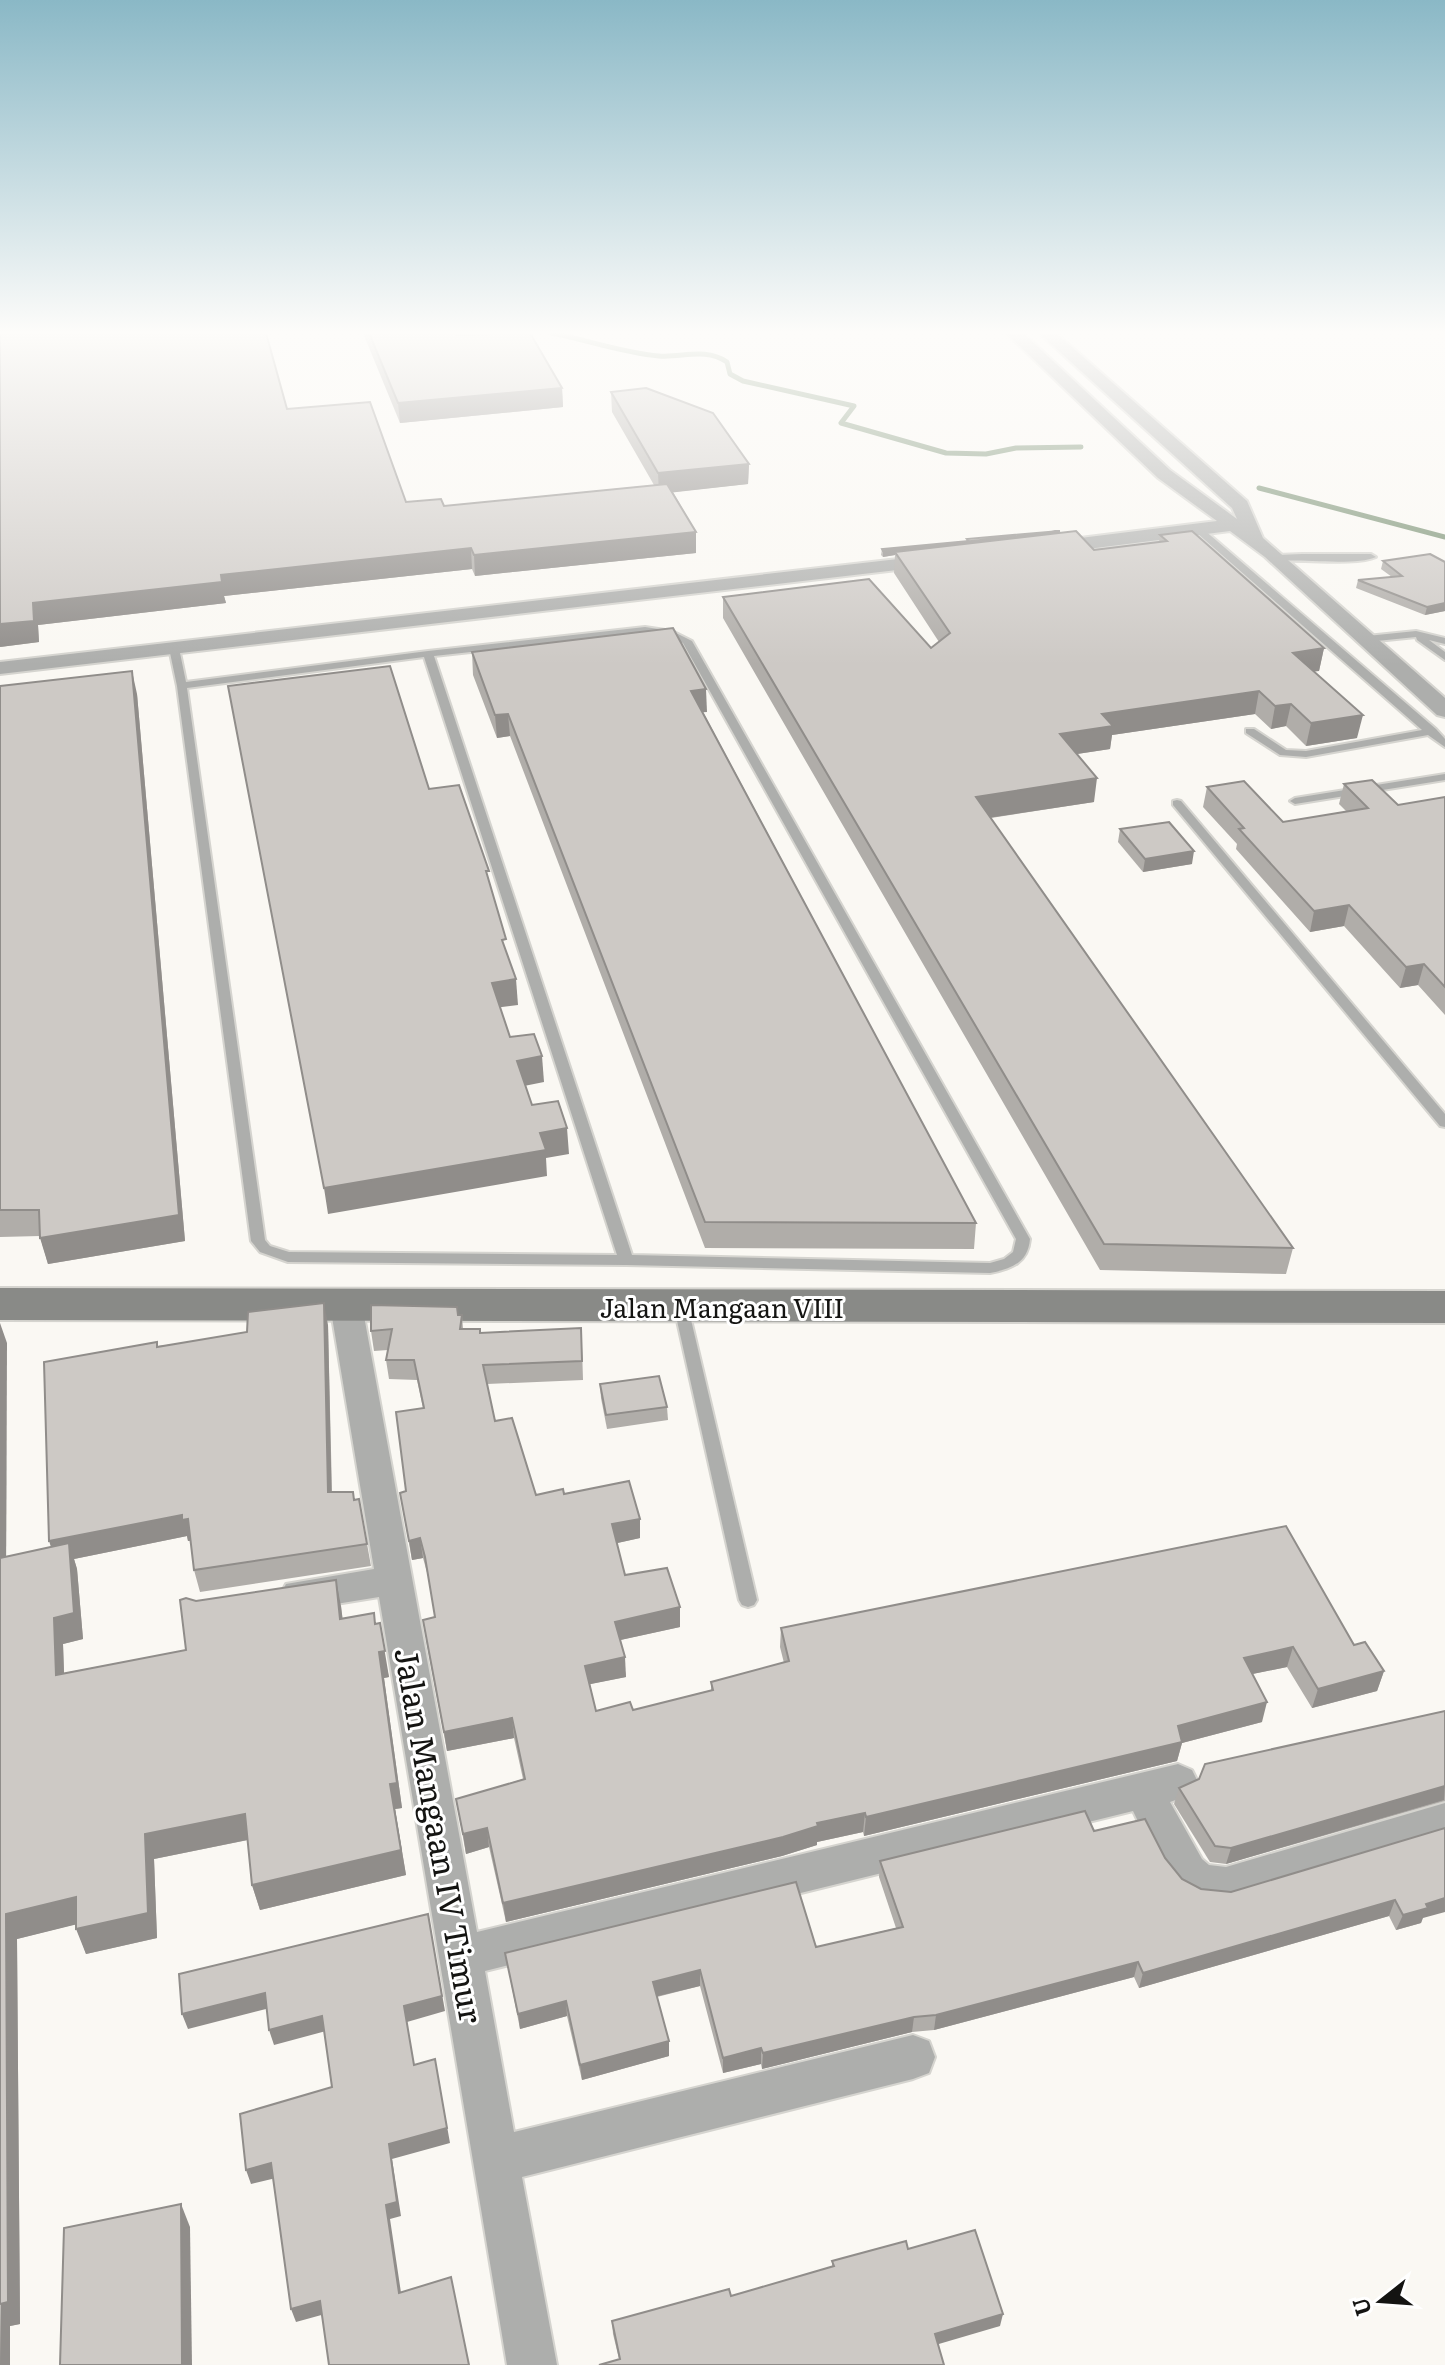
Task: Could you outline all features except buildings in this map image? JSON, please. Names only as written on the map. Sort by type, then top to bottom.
[{"type":"street","points":[[1131,443],[1164,474],[1247,530],[1445,710]]},
{"type":"street","points":[[1170,443],[1240,505],[1247,530]]},
{"type":"street","points":[[1025,551],[1200,531],[1247,530]]},
{"type":"street","points":[[0,668],[946,560]]},
{"type":"street","name":"Jalan Mangaan VIII","points":[[0,1304],[1445,1307]]},
{"type":"street","name":"Jalan Mangaan IV Timur","points":[[346,1305],[532,2365]]},
{"type":"street","points":[[263,1600],[396,1580]]},
{"type":"street","points":[[462,1956],[1160,1787],[1187,1872],[1208,1886],[1226,1886],[1445,1821]]},
{"type":"street","points":[[497,2160],[913,2057]]},
{"type":"lane","points":[[1200,531],[1445,744]]},
{"type":"lane","points":[[1278,558],[1314,555],[1340,559],[1371,557]]},
{"type":"lane","points":[[174,648],[182,686],[258,1241],[265,1249],[288,1257],[990,1268],[1016,1261],[1023,1251],[1023,1239],[687,641],[669,633],[645,630],[182,686]]},
{"type":"lane","points":[[1367,639],[1416,634],[1445,641]]},
{"type":"lane","points":[[1416,634],[1445,657]]},
{"type":"lane","points":[[428,654],[626,1260]]},
{"type":"lane","points":[[1250,731],[1274,748],[1294,754],[1432,731]]},
{"type":"lane","points":[[1295,801],[1445,777]]},
{"type":"lane","points":[[1177,803],[1445,1123]]},
{"type":"lane","points":[[681,1307],[748,1600]]},
{"type":"waterway","points":[[912,443],[946,453],[986,454],[1016,448],[1081,447]]},
{"type":"waterway","points":[[1259,488],[1445,537]]}]
